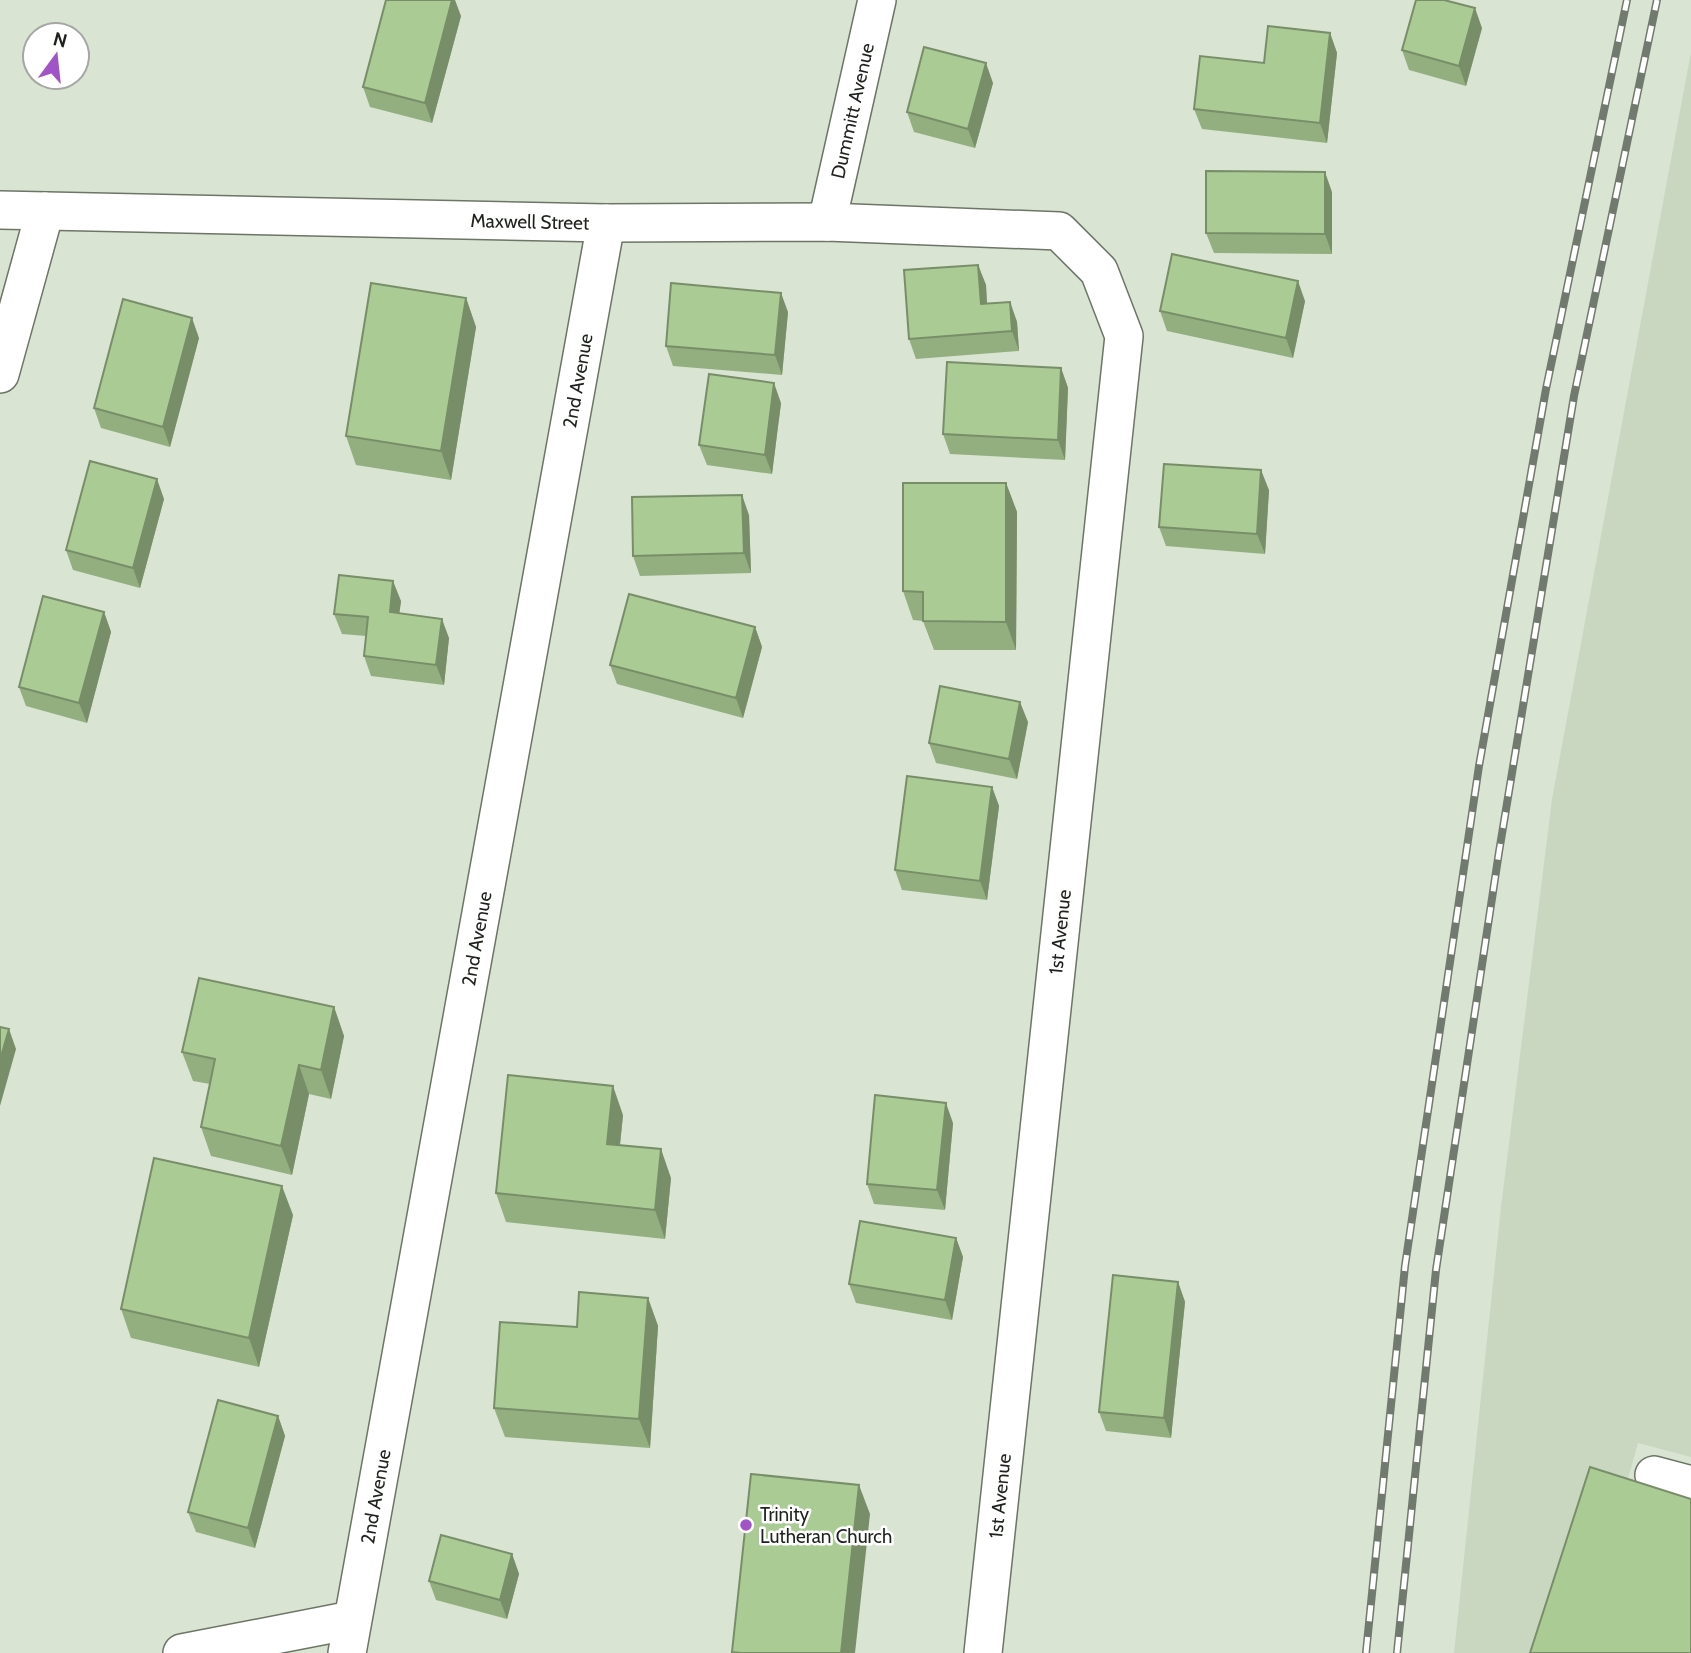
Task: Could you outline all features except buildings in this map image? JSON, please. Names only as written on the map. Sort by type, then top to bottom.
[{"type":"street","name":"Dummitt Avenue","points":[[827,222],[877,0]]},
{"type":"street","name":"Maxwell Street","points":[[0,210],[606,223],[827,222],[1059,231]]},
{"type":"street","points":[[0,374],[45,211]]},
{"type":"street","name":"2nd Avenue","points":[[349,1637],[606,223]]},
{"type":"street","name":"1st Avenue","points":[[983,1653],[1124,336],[1099,271],[1059,231]]},
{"type":"street","points":[[1654,1475],[1691,1485]]},
{"type":"street","points":[[182,1653],[349,1637]]},
{"type":"shaded area","points":[[1691,52],[1691,1457],[1638,1443],[1623,1496],[1691,1653],[1454,1653],[1501,1207],[1552,799]]},
{"type":"railway","points":[[1366,1653],[1405,1266],[1479,766],[1546,389],[1627,0]]},
{"type":"railway","points":[[1397,1653],[1436,1270],[1499,852],[1574,396],[1657,0]]},
{"type":"place","name":"Trinity Lutheran Church","points":[[746,1525]]}]
